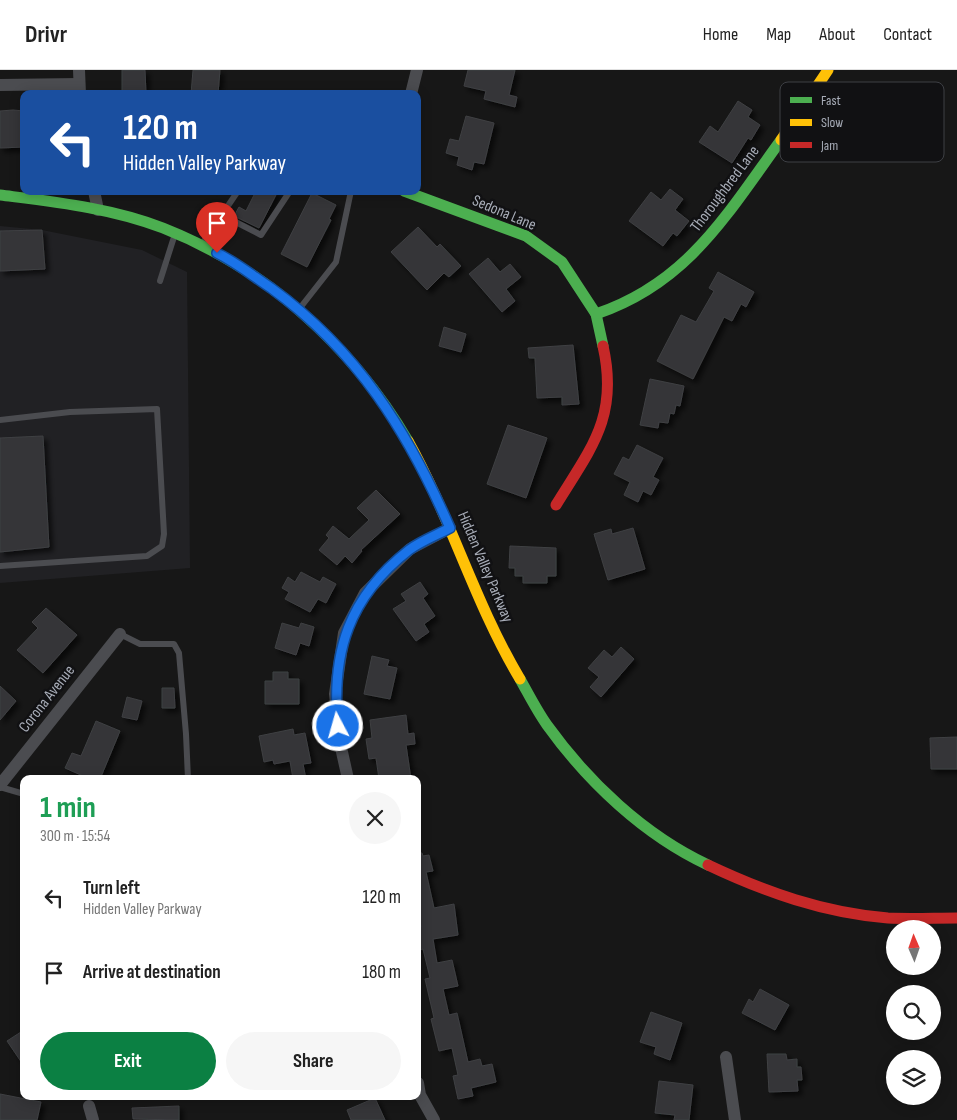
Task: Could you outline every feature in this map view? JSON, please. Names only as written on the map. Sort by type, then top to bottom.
[{"type":"main road","name":"Thoroughbred Lane","points":[[820,82],[828,70]]},
{"type":"main road","name":"Thoroughbred Lane","points":[[596,314],[614,308],[669,277],[712,237],[780,143]]},
{"type":"main road","name":"Hidden Valley Parkway","points":[[0,195],[55,196],[98,210],[130,217],[175,234],[233,261],[299,309],[372,385],[396,422],[450,528],[489,620],[513,669],[539,714],[572,758],[610,798],[654,833],[726,877],[785,899],[830,911],[882,918],[957,918]]},
{"type":"main road","name":"Sedona Lane","points":[[415,195],[526,236],[562,262],[596,314],[606,358],[609,395],[600,432],[556,505]]},
{"type":"street","points":[[0,85],[79,89],[79,70]]},
{"type":"street","points":[[412,90],[417,70]]},
{"type":"street","points":[[95,195],[98,210]]},
{"type":"street","points":[[347,775],[340,743],[335,694],[344,633],[365,593],[410,549],[450,528]]},
{"type":"street","name":"Corona Avenue","points":[[0,786],[120,634]]},
{"type":"street","points":[[726,1057],[735,1120]]},
{"type":"street","points":[[421,1098],[434,1120]]},
{"type":"street","points":[[90,1106],[93,1120]]},
{"type":"lane","points":[[201,246],[235,195]]},
{"type":"lane","points":[[222,215],[262,235],[287,195]]},
{"type":"lane","points":[[299,309],[336,262],[350,195]]},
{"type":"lane","points":[[160,281],[175,234]]},
{"type":"lane","points":[[0,420],[70,412],[158,409],[164,534],[162,546],[147,556],[0,566]]},
{"type":"lane","points":[[120,634],[140,644],[174,644],[179,653],[188,775]]},
{"type":"lane","points":[[0,786],[20,793]]},
{"type":"shaded area","points":[[0,226],[42,230],[142,250],[187,272],[190,568],[0,583]]},
{"type":"building","points":[[122,70],[145,70],[146,90],[122,90]]},
{"type":"building","points":[[193,70],[220,70],[218,90],[191,90]]},
{"type":"building","points":[[468,70],[515,70],[509,95],[517,97],[515,107],[484,99],[486,91],[464,86]]},
{"type":"building","points":[[738,101],[752,110],[748,117],[760,125],[751,140],[748,138],[732,163],[699,142],[710,126],[718,132]]},
{"type":"building","points":[[0,111],[20,111],[20,147],[0,148]]},
{"type":"building","points":[[466,116],[494,123],[484,164],[474,162],[472,170],[457,165],[459,157],[446,153],[450,139],[459,141]]},
{"type":"building","points":[[670,189],[683,199],[675,210],[689,221],[677,236],[673,233],[663,246],[629,221],[651,192],[661,200]]},
{"type":"building","points":[[254,195],[276,195],[259,228],[234,216],[239,207],[246,211]]},
{"type":"building","points":[[311,195],[316,195],[336,205],[329,219],[331,220],[307,267],[281,254]]},
{"type":"building","points":[[418,227],[437,247],[440,244],[461,266],[449,277],[444,273],[427,290],[391,252]]},
{"type":"building","points":[[42,230],[45,269],[0,271],[0,231]]},
{"type":"building","points":[[488,258],[500,272],[510,264],[521,277],[506,289],[515,301],[502,312],[469,274]]},
{"type":"building","points":[[718,272],[754,292],[746,307],[741,304],[732,321],[724,317],[693,379],[657,361],[681,315],[696,322],[714,291],[709,288]]},
{"type":"building","points":[[444,327],[466,334],[461,352],[439,346]]},
{"type":"building","points":[[573,345],[579,404],[562,405],[562,397],[537,398],[535,358],[529,358],[528,348]]},
{"type":"building","points":[[650,379],[684,386],[680,406],[676,405],[674,414],[670,413],[668,423],[659,422],[658,428],[640,425]]},
{"type":"building","points":[[508,425],[547,438],[526,498],[487,484]]},
{"type":"building","points":[[43,436],[49,547],[0,552],[0,438]]},
{"type":"building","points":[[637,445],[663,458],[653,477],[659,480],[651,495],[643,491],[638,502],[624,495],[630,482],[614,474],[623,457],[629,460]]},
{"type":"building","points":[[376,490],[400,514],[361,550],[352,563],[345,556],[337,565],[319,550],[329,538],[326,535],[333,526],[349,539],[369,520],[357,508]]},
{"type":"building","points":[[633,528],[645,569],[608,580],[594,534],[611,529],[612,534]]},
{"type":"building","points":[[510,546],[556,548],[556,576],[547,576],[547,583],[523,583],[523,576],[515,576],[515,568],[509,568]]},
{"type":"building","points":[[301,572],[320,582],[323,577],[336,584],[326,603],[318,599],[310,612],[285,599],[289,592],[282,588],[288,577],[295,582]]},
{"type":"building","points":[[420,582],[428,594],[423,598],[435,616],[424,624],[429,632],[416,641],[393,609],[406,601],[401,594]]},
{"type":"building","points":[[46,608],[77,635],[43,673],[17,650],[38,628],[32,622]]},
{"type":"building","points":[[282,623],[299,628],[301,623],[314,627],[309,646],[300,643],[296,655],[275,648]]},
{"type":"building","points":[[621,647],[634,659],[601,697],[590,687],[599,677],[588,668],[604,650],[612,657]]},
{"type":"building","points":[[372,656],[389,660],[387,666],[397,668],[390,699],[364,694]]},
{"type":"building","points":[[273,672],[288,672],[288,679],[299,679],[299,704],[265,704],[265,681],[273,681]]},
{"type":"building","points":[[0,686],[16,701],[0,720]]},
{"type":"building","points":[[162,688],[174,688],[175,708],[162,708]]},
{"type":"building","points":[[127,697],[142,701],[137,720],[122,717]]},
{"type":"building","points":[[406,715],[408,734],[414,733],[415,744],[406,745],[410,775],[378,775],[376,758],[369,759],[366,739],[372,738],[370,720]]},
{"type":"building","points":[[96,721],[120,731],[102,775],[81,775],[65,768],[72,753],[81,756]]},
{"type":"building","points":[[293,729],[294,735],[305,733],[311,763],[303,764],[305,775],[292,775],[290,761],[274,764],[273,760],[264,762],[259,736]]},
{"type":"building","points":[[957,737],[957,769],[931,769],[930,738]]},
{"type":"building","points":[[421,853],[423,856],[429,855],[433,871],[426,872],[434,908],[454,904],[458,935],[433,939],[437,963],[452,960],[458,986],[443,989],[449,1015],[457,1013],[468,1062],[480,1059],[482,1066],[492,1064],[496,1082],[471,1088],[473,1096],[458,1099],[453,1076],[458,1075],[452,1048],[439,1051],[431,1019],[434,1018],[425,979],[430,978],[423,949],[421,950]]},
{"type":"building","points":[[760,989],[789,1005],[775,1030],[742,1013],[749,999],[753,1002]]},
{"type":"building","points":[[651,1012],[682,1023],[670,1060],[654,1054],[656,1047],[640,1042]]},
{"type":"building","points":[[20,1033],[20,1060],[7,1041]]},
{"type":"building","points":[[767,1054],[786,1054],[787,1060],[797,1059],[797,1067],[801,1067],[802,1080],[797,1080],[798,1091],[769,1092]]},
{"type":"building","points":[[659,1081],[693,1085],[689,1120],[674,1120],[675,1115],[655,1113]]},
{"type":"building","points":[[0,1094],[20,1098],[20,1100],[41,1102],[37,1120],[0,1120]]},
{"type":"building","points":[[370,1100],[376,1100],[385,1120],[351,1120],[347,1110]]},
{"type":"building","points":[[179,1106],[179,1120],[133,1119],[132,1108]]},
{"type":"traffic: fast","points":[[596,314],[628,301],[656,284],[681,265],[723,219],[780,141]]},
{"type":"traffic: fast","points":[[0,195],[42,200],[124,215],[163,228],[201,245],[237,265],[271,288],[304,314],[333,343],[361,373],[386,406],[408,441]]},
{"type":"traffic: fast","points":[[415,195],[526,236],[562,262],[596,314],[603,346]]},
{"type":"traffic: fast","points":[[520,679],[547,725],[580,767],[599,786],[640,823],[684,853],[708,865]]},
{"type":"traffic: slow","points":[[820,82],[828,70]]},
{"type":"traffic: slow","points":[[408,441],[437,500],[490,621],[520,679]]},
{"type":"traffic: jam","points":[[556,505],[599,431],[607,393],[607,371],[603,346]]},
{"type":"traffic: jam","points":[[708,865],[751,884],[795,900],[841,911],[888,918],[957,918]]},
{"type":"route","points":[[217,253],[233,261],[299,309],[317,325],[372,385],[396,422],[439,503],[450,528],[410,549],[365,593],[344,633],[335,694],[338,726]]}]
